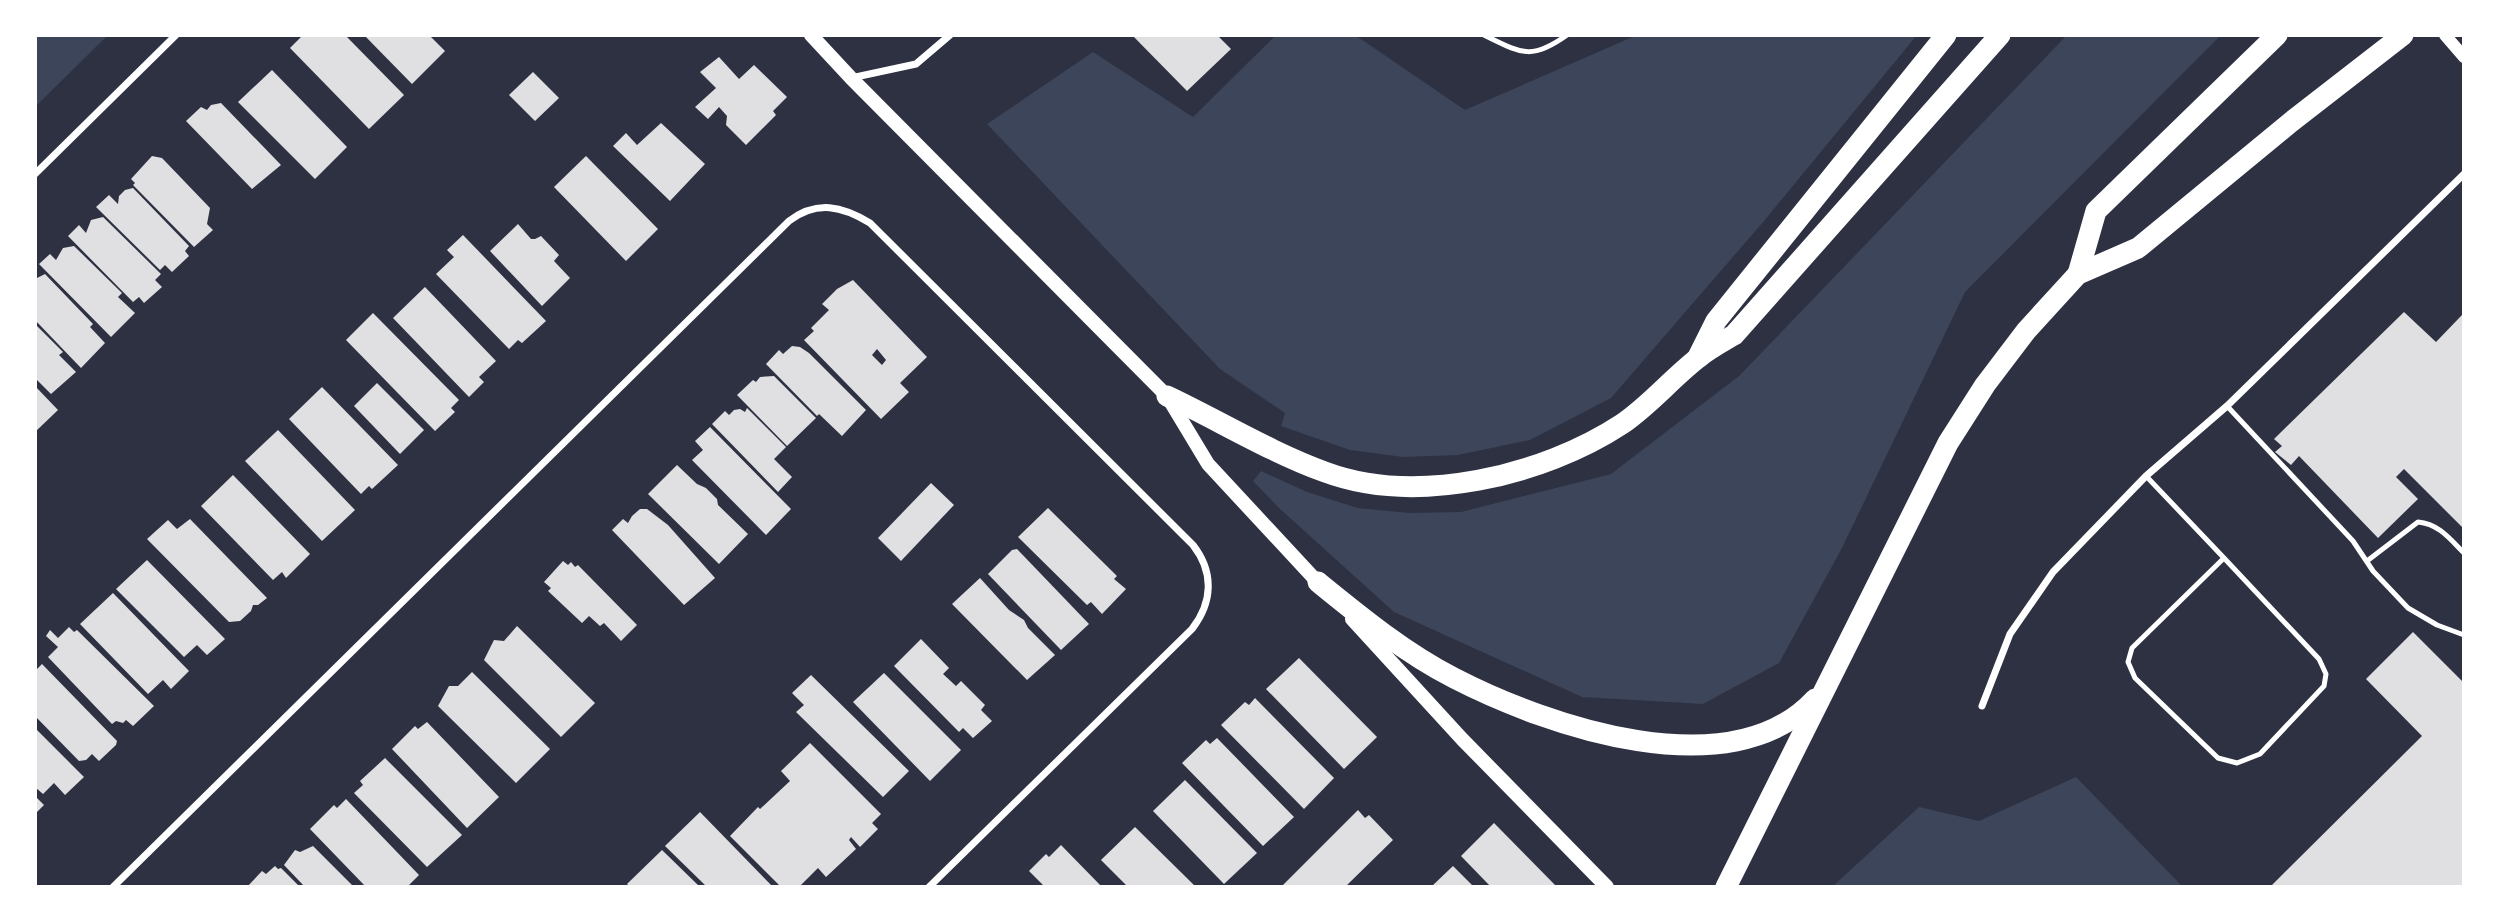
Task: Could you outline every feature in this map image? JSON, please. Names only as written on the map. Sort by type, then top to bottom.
[{"type":"highway","points":[[1697,359],[1716,321],[1945,35]]},
{"type":"highway","points":[[1167,396],[1230,426],[1264,446],[1328,474],[1395,485],[1464,483],[1527,469],[1592,442],[1648,405],[1697,359],[1734,334],[2000,35]]},
{"type":"highway","points":[[2078,274],[2096,211],[2277,35]]},
{"type":"highway","points":[[1726,887],[1948,443],[2026,331],[2078,274],[2138,248],[2291,122],[2403,35]]},
{"type":"highway","points":[[1318,583],[1397,643],[1453,678],[1511,704],[1609,735],[1649,742],[1713,745],[1734,743],[1769,730],[1802,712],[1826,687]]},
{"type":"main road","points":[[811,35],[1167,396],[1208,464],[1462,739],[1607,887]]},
{"type":"street","points":[[35,174],[176,35]]},
{"type":"street","points":[[851,78],[916,64],[950,35]]},
{"type":"street","points":[[2445,35],[2464,57]]},
{"type":"street","points":[[1982,706],[2010,634],[2053,572],[2146,476],[2227,406],[2464,174]]},
{"type":"street","points":[[113,887],[789,221],[799,214],[824,206],[850,211],[870,223],[1193,545],[1203,557],[1210,585],[1207,603],[1192,629],[929,887]]},
{"type":"lane","points":[[1484,35],[1519,52],[1546,50],[1567,35]]},
{"type":"lane","points":[[2227,406],[2353,541],[2408,608],[2464,635]]},
{"type":"lane","points":[[2146,476],[2224,558],[2319,659],[2326,674],[2325,686],[2260,754],[2237,763],[2218,758],[2135,678],[2128,662],[2132,648],[2224,558]]},
{"type":"lane","points":[[2367,561],[2418,522],[2430,523],[2442,531],[2464,553]]},
{"type":"shaded area","points":[[35,35],[108,35],[35,107]]},
{"type":"shaded area","points":[[1276,35],[1355,35],[1465,110],[1637,35],[1917,35],[1764,221],[1611,398],[1530,440],[1458,455],[1403,457],[1350,450],[1281,426],[1285,413],[1220,369],[987,124],[1093,52],[1193,117]]},
{"type":"shaded area","points":[[2067,35],[2221,35],[1965,292],[1842,548],[1779,663],[1703,704],[1582,697],[1394,612],[1253,481],[1261,471],[1307,492],[1358,508],[1409,513],[1461,512],[1611,474],[1739,376]]},
{"type":"shaded area","points":[[2076,777],[2183,887],[1832,887],[1919,807],[1979,821]]},
{"type":"building","points":[[303,35],[345,35],[404,95],[369,129],[290,48]]},
{"type":"building","points":[[364,35],[429,35],[445,51],[412,84]]},
{"type":"building","points":[[1132,35],[1217,35],[1231,49],[1187,91]]},
{"type":"building","points":[[719,57],[739,79],[754,65],[787,97],[773,111],[776,115],[746,145],[726,125],[727,116],[719,107],[708,119],[695,107],[716,88],[700,72]]},
{"type":"building","points":[[272,70],[347,147],[315,179],[238,102]]},
{"type":"building","points":[[533,72],[559,98],[535,121],[509,95]]},
{"type":"building","points":[[221,103],[281,165],[252,189],[186,121],[201,107],[207,110],[211,105]]},
{"type":"building","points":[[661,123],[705,164],[670,201],[613,146],[626,133],[637,145]]},
{"type":"building","points":[[152,156],[162,158],[210,208],[207,224],[213,230],[194,247],[133,185],[135,183],[131,179]]},
{"type":"building","points":[[586,156],[658,229],[626,261],[554,187]]},
{"type":"building","points":[[133,188],[189,246],[185,251],[189,256],[172,272],[165,265],[160,270],[96,207],[109,195],[118,204],[119,196],[125,190]]},
{"type":"building","points":[[103,217],[161,274],[155,280],[162,287],[144,303],[139,297],[133,302],[68,236],[79,225],[86,233],[91,220]]},
{"type":"building","points":[[518,224],[531,239],[541,236],[559,255],[554,261],[570,278],[542,306],[490,251]]},
{"type":"building","points":[[463,235],[546,321],[522,343],[518,340],[509,349],[436,274],[454,257],[447,250]]},
{"type":"building","points":[[74,246],[122,293],[118,297],[135,313],[111,337],[39,264],[50,254],[56,260],[63,248]]},
{"type":"building","points":[[45,274],[93,324],[90,327],[105,343],[81,368],[35,320],[35,279]]},
{"type":"building","points":[[853,280],[927,357],[900,383],[909,392],[881,419],[804,340],[814,331],[811,328],[829,310],[822,304],[837,289]],"holes":[[[877,349],[886,360],[882,365],[872,355]]]},
{"type":"building","points":[[425,287],[496,361],[479,377],[484,382],[469,397],[393,318]]},
{"type":"building","points":[[2404,312],[2436,342],[2462,315],[2464,318],[2464,529],[2404,469],[2396,477],[2418,499],[2378,538],[2299,456],[2291,465],[2275,452],[2282,446],[2274,439]]},
{"type":"building","points":[[373,313],[459,400],[451,408],[455,412],[435,431],[346,340]]},
{"type":"building","points":[[35,324],[63,352],[59,355],[76,372],[51,394],[35,378]]},
{"type":"building","points":[[792,346],[800,347],[809,353],[866,410],[842,436],[819,414],[817,416],[766,364],[779,350],[783,354]]},
{"type":"building","points":[[774,376],[816,418],[787,446],[737,395],[753,380],[756,382],[760,377]]},
{"type":"building","points":[[377,383],[424,430],[400,454],[354,406]]},
{"type":"building","points":[[35,386],[58,410],[35,432]]},
{"type":"building","points":[[322,387],[398,465],[372,489],[369,486],[361,494],[289,419]]},
{"type":"building","points":[[747,408],[786,447],[774,459],[792,477],[778,492],[712,424],[725,411],[729,415],[734,410],[745,412]]},
{"type":"building","points":[[710,427],[791,509],[766,535],[692,460],[703,450],[695,441]]},
{"type":"building","points":[[278,430],[355,510],[322,541],[245,461]]},
{"type":"building","points":[[677,465],[697,484],[706,488],[717,499],[718,505],[748,534],[719,564],[648,494]]},
{"type":"building","points":[[233,475],[310,554],[286,578],[282,572],[273,580],[201,506]]},
{"type":"building","points":[[931,483],[954,505],[901,561],[878,538]]},
{"type":"building","points":[[1048,508],[1117,576],[1114,579],[1126,589],[1102,614],[1091,602],[1087,605],[1018,537]]},
{"type":"building","points":[[640,509],[647,509],[668,525],[715,578],[684,605],[612,530],[623,519],[628,523]]},
{"type":"building","points":[[190,519],[267,598],[258,605],[253,605],[251,611],[240,621],[229,622],[147,539],[168,520],[177,529]]},
{"type":"building","points":[[1017,549],[1089,624],[1061,650],[988,574],[1012,550]]},
{"type":"building","points":[[147,560],[225,639],[207,655],[197,645],[184,657],[116,589]]},
{"type":"building","points":[[563,561],[568,565],[571,562],[575,567],[578,565],[637,625],[621,641],[604,623],[600,626],[589,616],[582,623],[548,591],[551,588],[544,582]]},
{"type":"building","points":[[980,578],[1009,610],[1024,620],[1028,628],[1055,655],[1027,680],[952,604]]},
{"type":"building","points":[[113,593],[189,671],[171,689],[163,680],[148,694],[80,624]]},
{"type":"building","points":[[517,626],[595,703],[561,737],[484,660],[494,640],[504,641]]},
{"type":"building","points":[[69,627],[74,632],[77,630],[154,706],[133,726],[126,720],[112,724],[48,657],[58,647],[46,636],[50,630],[58,638]]},
{"type":"building","points":[[2413,632],[2464,683],[2464,886],[2270,887],[2422,736],[2366,679]]},
{"type":"building","points":[[921,639],[949,668],[943,674],[956,686],[961,681],[985,705],[981,710],[992,721],[973,738],[963,728],[959,732],[894,666]]},
{"type":"building","points":[[1299,658],[1377,737],[1344,769],[1266,689]]},
{"type":"building","points":[[42,664],[117,741],[99,761],[92,754],[86,760],[79,761],[35,716],[35,671]]},
{"type":"building","points":[[472,672],[550,749],[516,783],[438,706],[449,686],[458,686]]},
{"type":"building","points":[[884,673],[961,750],[930,781],[853,702]]},
{"type":"building","points":[[811,675],[909,771],[883,797],[796,712],[804,705],[792,693]]},
{"type":"building","points":[[1255,698],[1334,778],[1304,809],[1221,725],[1245,702],[1249,705]]},
{"type":"building","points":[[427,722],[499,797],[467,828],[392,749],[415,726],[418,729]]},
{"type":"building","points":[[35,728],[84,777],[65,795],[54,783],[43,794],[35,787]]},
{"type":"building","points":[[1217,738],[1294,817],[1263,846],[1182,763],[1206,740],[1210,744]]},
{"type":"building","points":[[810,743],[881,814],[872,823],[878,829],[860,847],[851,837],[849,840],[856,849],[826,877],[818,868],[799,887],[781,887],[730,836],[758,807],[760,809],[790,781],[781,771]]},
{"type":"building","points":[[385,758],[462,835],[427,867],[354,793],[363,785],[360,781]]},
{"type":"building","points":[[1185,780],[1257,853],[1224,884],[1153,811]]},
{"type":"building","points":[[35,796],[44,805],[35,814]]},
{"type":"building","points":[[346,799],[419,875],[407,887],[366,887],[310,829],[334,805],[337,808]]},
{"type":"building","points":[[1358,810],[1365,818],[1369,815],[1393,840],[1345,887],[1283,887],[1282,886]]},
{"type":"building","points":[[700,812],[773,887],[707,887],[665,846]]},
{"type":"building","points":[[1494,823],[1557,887],[1491,887],[1461,856]]},
{"type":"building","points":[[1135,827],[1196,887],[1128,887],[1101,860]]},
{"type":"building","points":[[1061,845],[1102,887],[1045,887],[1029,871],[1046,854],[1049,857]]},
{"type":"building","points":[[313,846],[354,887],[305,887],[284,865],[295,850],[300,852]]},
{"type":"building","points":[[662,850],[700,887],[630,887],[627,884]]},
{"type":"building","points":[[275,866],[281,868],[300,887],[247,887],[262,871],[266,874]]},
{"type":"building","points":[[1453,866],[1474,887],[1431,887]]}]
